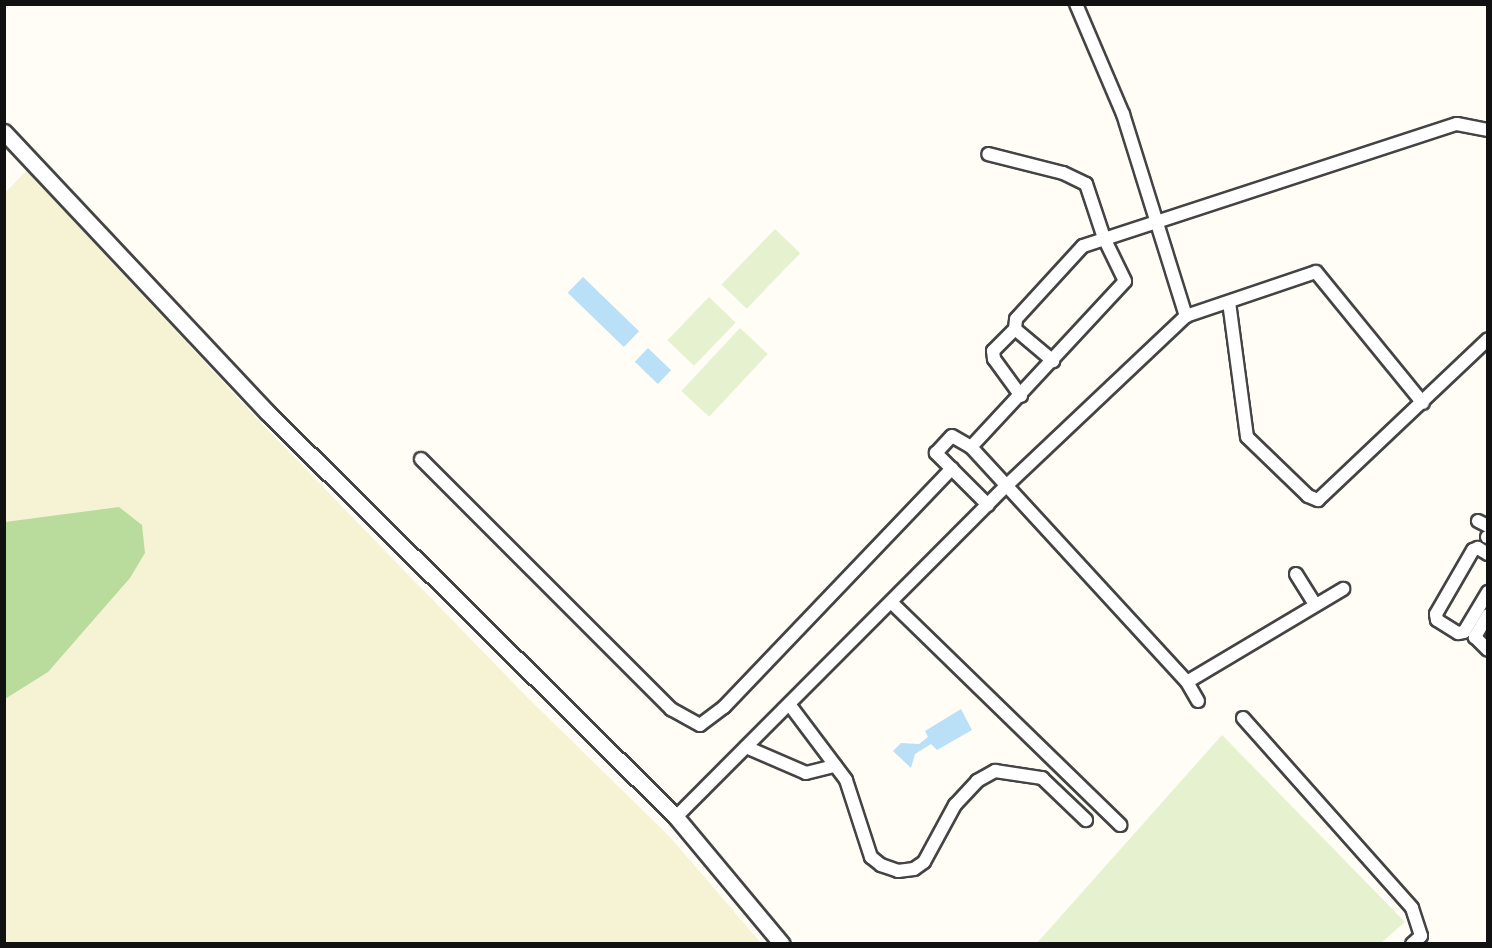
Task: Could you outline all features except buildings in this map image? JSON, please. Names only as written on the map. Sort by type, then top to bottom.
[{"type":"street","points":[[1076,4],[1123,114],[1186,316]]},
{"type":"street","points":[[1021,396],[993,355],[1015,329],[1016,319],[1083,246],[1457,124],[1488,130]]},
{"type":"street","points":[[4,132],[267,412],[676,817],[782,944]]},
{"type":"street","points":[[971,447],[1124,283],[1122,271],[1104,238],[1089,189],[1082,180],[988,154]]},
{"type":"street","points":[[676,817],[1005,487],[1186,316],[1316,272],[1423,403]]},
{"type":"street","points":[[1229,302],[1247,437],[1308,496],[1322,497],[1488,339]]},
{"type":"street","points":[[1015,329],[1053,361]]},
{"type":"street","points":[[988,505],[936,453],[952,436],[971,447],[1005,487],[1186,682],[1198,701]]},
{"type":"street","points":[[421,459],[671,709],[700,725],[724,707],[952,468]]},
{"type":"street","points":[[1488,554],[1478,548],[1473,550],[1436,614],[1437,620],[1458,633],[1464,632],[1488,592]]},
{"type":"street","points":[[1296,574],[1315,605]]},
{"type":"street","points":[[1186,682],[1343,589]]},
{"type":"street","points":[[891,602],[1120,825]]},
{"type":"street","points":[[1488,615],[1475,637],[1488,650]]},
{"type":"street","points":[[789,704],[846,780],[871,857],[881,865],[898,871],[914,869],[924,862],[955,806],[977,781],[995,771],[1042,778],[1086,820]]},
{"type":"street","points":[[1243,718],[1412,908],[1421,936],[1412,944]]},
{"type":"street","points":[[746,747],[806,773],[835,766]]},
{"type":"shaded area","points":[[27,170],[258,420],[523,693],[670,837],[761,943],[5,943],[4,194]]},
{"type":"green space","points":[[775,229],[800,253],[747,309],[722,284]]},
{"type":"green space","points":[[709,297],[736,323],[694,366],[667,340]]},
{"type":"green space","points":[[740,328],[768,354],[709,417],[681,391]]},
{"type":"green space","points":[[119,507],[142,525],[145,553],[130,578],[48,672],[5,699],[5,522]]},
{"type":"green space","points":[[1222,735],[1405,922],[1381,943],[1037,943]]},
{"type":"water","points":[[583,277],[639,331],[624,347],[568,293]]},
{"type":"water","points":[[648,348],[671,370],[658,384],[635,362]]},
{"type":"water","points":[[961,709],[972,730],[937,750],[931,744],[915,754],[911,768],[893,751],[901,743],[919,744],[928,737],[925,731]]}]
